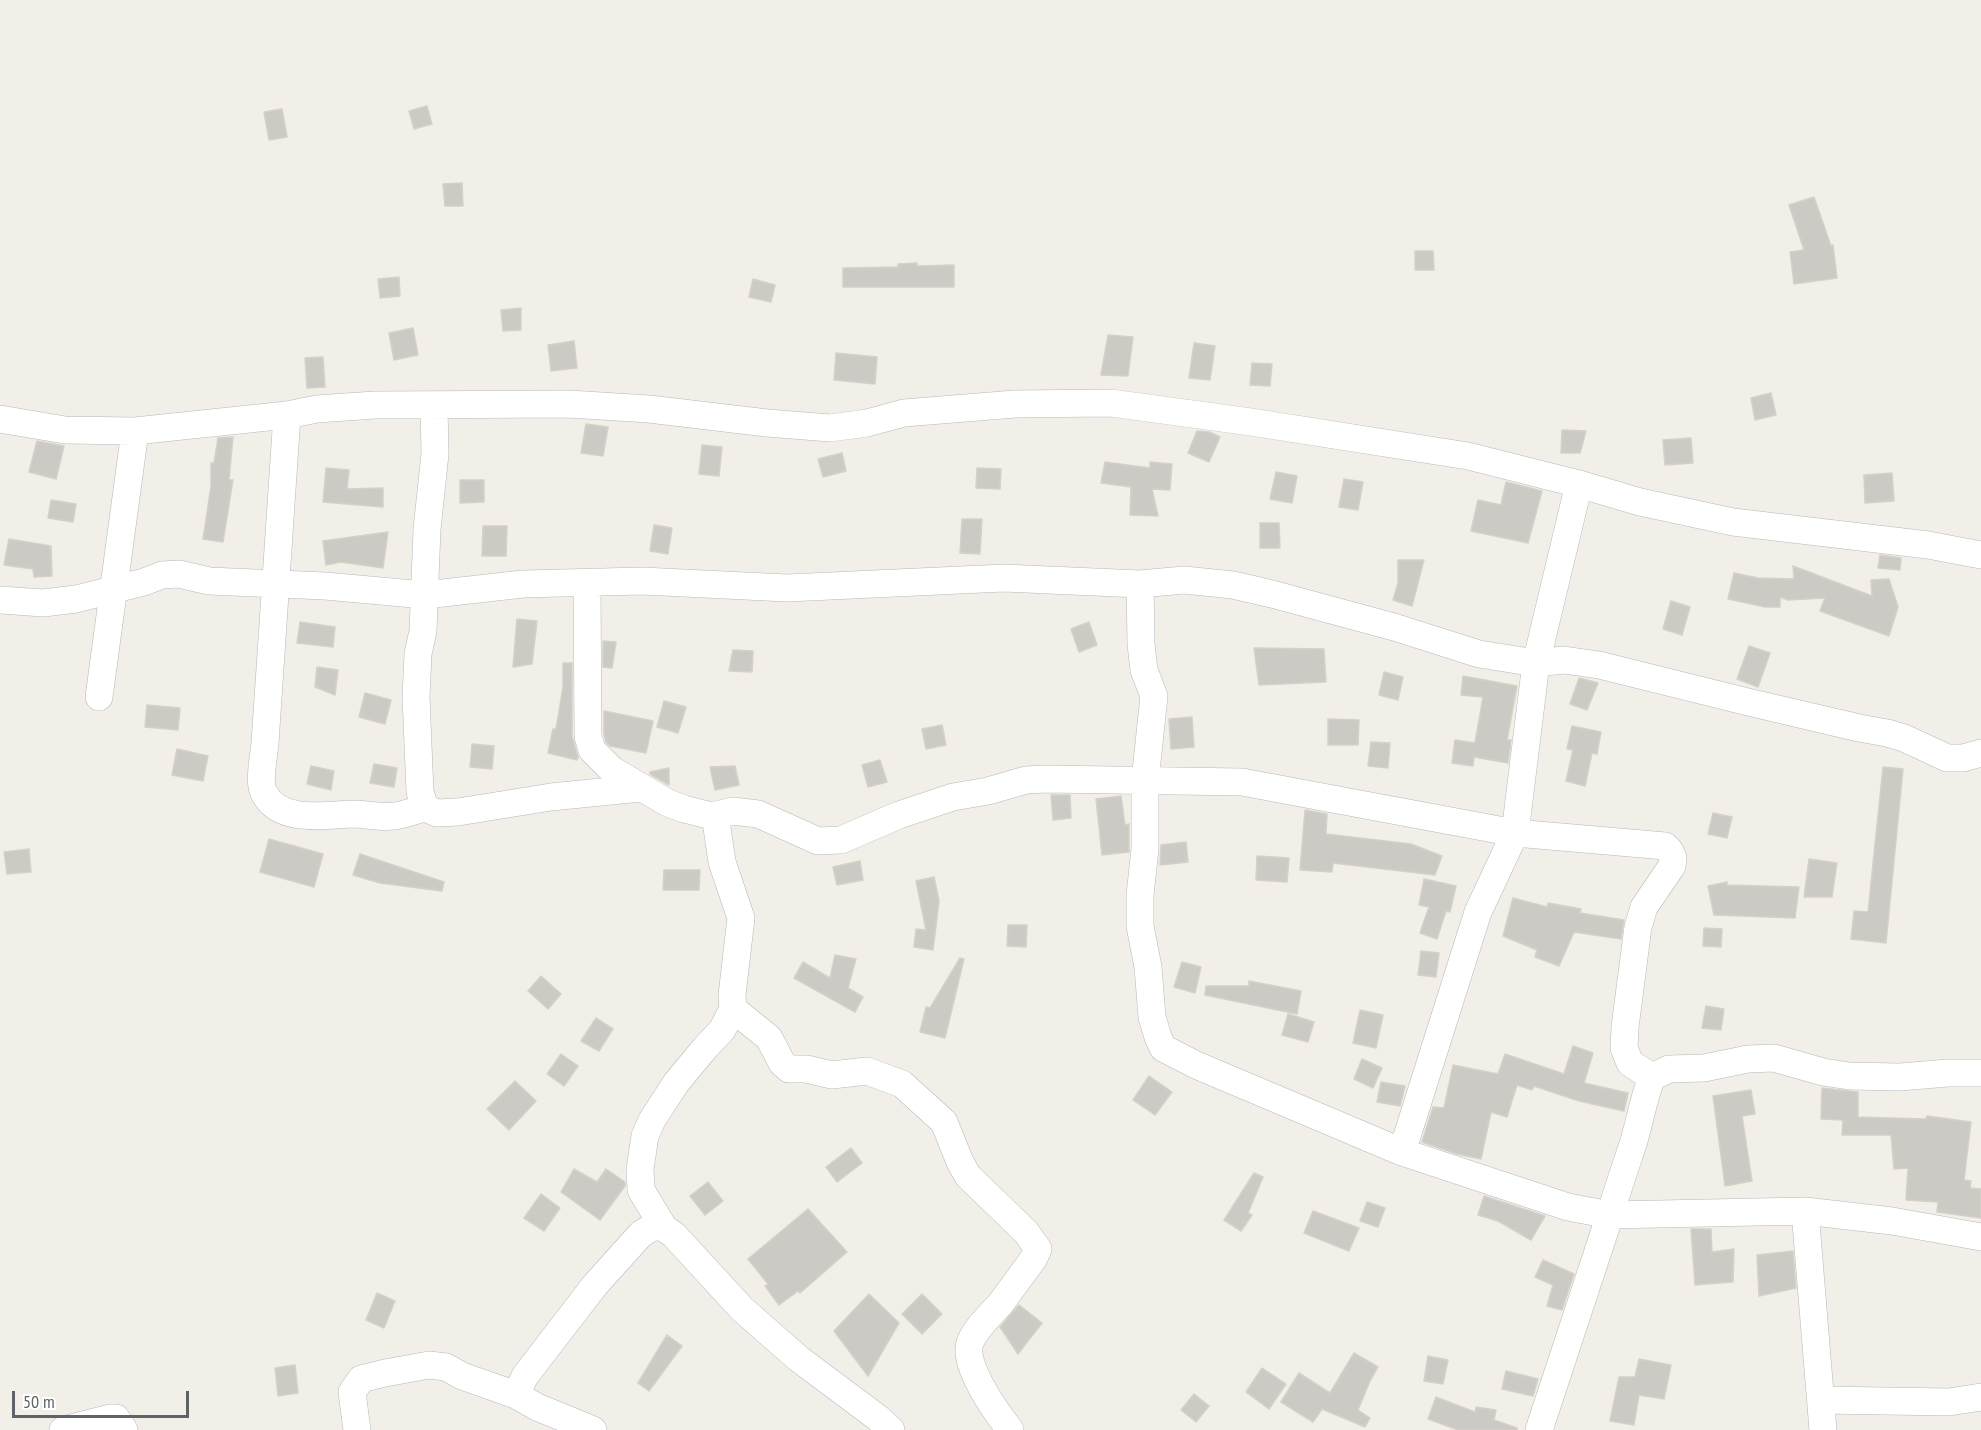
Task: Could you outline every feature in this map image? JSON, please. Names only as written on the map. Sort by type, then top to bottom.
[{"type":"street","points":[[0,419],[65,430],[135,431],[287,415],[317,409],[363,406],[569,404],[649,409],[830,428],[867,423],[904,413],[1015,404],[1111,403],[1468,456],[1640,502],[1733,522],[1928,545],[1981,555]]},
{"type":"street","points":[[425,808],[420,792],[416,718],[418,654],[423,631],[427,529],[435,454],[434,405]]},
{"type":"street","points":[[287,415],[262,771],[264,792],[278,808],[293,813],[324,817],[353,814],[393,817],[425,808],[437,813],[458,812],[551,797],[642,788]]},
{"type":"street","points":[[99,697],[135,431]]},
{"type":"street","points":[[1402,1152],[1478,912],[1515,833],[1536,663],[1579,484]]},
{"type":"street","points":[[0,600],[43,603],[76,599],[144,582],[162,574],[179,574],[210,581],[326,586],[425,595],[523,584],[642,581],[787,588],[1004,578],[1140,584],[1184,580],[1233,585],[1342,612],[1479,654],[1536,663],[1564,660],[1599,665],[1887,733],[1904,738],[1947,758],[1963,758],[1981,753]]},
{"type":"street","points":[[587,583],[588,736],[592,750],[612,770],[642,788],[684,809],[712,816],[733,810],[758,814],[818,841],[841,840],[899,815],[952,796],[988,791],[1026,780],[1242,782],[1515,833],[1665,846],[1673,858],[1672,866],[1644,907],[1638,927],[1625,1027],[1624,1048],[1630,1063],[1652,1077]]},
{"type":"street","points":[[1140,584],[1144,670],[1154,696],[1145,781],[1145,849],[1140,895],[1140,926],[1148,967],[1152,1017],[1163,1048],[1196,1065],[1402,1152],[1568,1207],[1610,1215],[1805,1211],[1892,1221],[1981,1237]]},
{"type":"street","points":[[664,1228],[641,1190],[640,1169],[645,1136],[675,1083],[722,1030],[733,1010],[732,995],[741,918],[722,862],[716,821],[712,816]]},
{"type":"street","points":[[733,1010],[769,1038],[782,1063],[789,1069],[806,1069],[832,1075],[867,1071],[902,1084],[944,1122],[968,1176],[1036,1244],[1038,1249],[1034,1258],[970,1343],[969,1355],[974,1371],[996,1411],[1010,1430]]},
{"type":"street","points":[[1539,1430],[1633,1144],[1645,1093],[1652,1077],[1669,1069],[1704,1068],[1748,1059],[1774,1058],[1823,1072],[1849,1076],[1900,1077],[1948,1072],[1981,1073]]},
{"type":"street","points":[[1805,1211],[1823,1430]]},
{"type":"street","points":[[516,1395],[525,1376],[595,1285],[641,1234],[654,1226],[664,1228],[674,1235],[742,1309],[799,1359],[891,1430]]},
{"type":"street","points":[[357,1430],[352,1392],[362,1379],[429,1365],[446,1367],[462,1376],[516,1395],[537,1407],[593,1430]]},
{"type":"street","points":[[1821,1400],[1949,1402],[1981,1397]]},
{"type":"street","points":[[63,1430],[116,1418],[124,1430]]},
{"type":"building","points":[[427,106],[432,124],[414,129],[409,111]]},
{"type":"building","points":[[282,109],[287,137],[269,140],[264,112]]},
{"type":"building","points":[[462,183],[463,206],[445,206],[443,184]]},
{"type":"building","points":[[1814,197],[1831,246],[1833,245],[1837,278],[1794,284],[1790,252],[1804,250],[1789,205]]},
{"type":"building","points":[[1415,251],[1433,251],[1434,270],[1415,270]]},
{"type":"building","points":[[917,263],[917,266],[954,265],[954,287],[843,287],[843,268],[898,267],[898,264]]},
{"type":"building","points":[[399,277],[400,296],[380,298],[378,279]]},
{"type":"building","points":[[753,279],[775,285],[771,302],[749,297]]},
{"type":"building","points":[[521,308],[521,330],[503,331],[501,310]]},
{"type":"building","points":[[413,328],[418,355],[394,360],[389,333]]},
{"type":"building","points":[[1108,335],[1133,337],[1128,376],[1101,375]]},
{"type":"building","points":[[574,341],[577,368],[551,371],[548,345]]},
{"type":"building","points":[[1194,343],[1215,346],[1210,380],[1189,378]]},
{"type":"building","points":[[836,353],[877,357],[875,384],[834,380]]},
{"type":"building","points":[[323,357],[325,387],[307,388],[305,358]]},
{"type":"building","points":[[1252,363],[1272,364],[1270,386],[1250,385]]},
{"type":"building","points":[[1771,393],[1776,415],[1755,420],[1751,398]]},
{"type":"building","points":[[586,424],[608,427],[603,456],[581,453]]},
{"type":"building","points":[[1562,430],[1586,431],[1580,453],[1561,453]]},
{"type":"building","points":[[1197,431],[1209,432],[1220,437],[1209,462],[1188,453]]},
{"type":"building","points":[[233,437],[229,480],[233,480],[223,542],[203,539],[211,486],[211,463],[214,463],[218,438]]},
{"type":"building","points":[[1691,438],[1693,463],[1665,465],[1663,440]]},
{"type":"building","points":[[37,441],[64,446],[56,479],[29,472]]},
{"type":"building","points":[[702,445],[722,447],[719,476],[699,474]]},
{"type":"building","points":[[842,453],[846,471],[823,477],[818,459]]},
{"type":"building","points":[[1105,462],[1150,468],[1150,462],[1172,464],[1170,490],[1152,489],[1158,516],[1130,515],[1131,487],[1101,483]]},
{"type":"building","points":[[326,468],[349,470],[347,489],[383,488],[383,507],[323,502]]},
{"type":"building","points":[[977,468],[1001,469],[1000,489],[976,488]]},
{"type":"building","points":[[1276,472],[1297,476],[1292,503],[1270,499]]},
{"type":"building","points":[[1892,473],[1894,501],[1865,503],[1864,475]]},
{"type":"building","points":[[1344,479],[1363,482],[1358,510],[1339,507]]},
{"type":"building","points":[[460,480],[484,480],[484,502],[460,503]]},
{"type":"building","points":[[1506,482],[1542,491],[1528,543],[1471,531],[1478,500],[1501,505]]},
{"type":"building","points":[[51,500],[76,504],[73,522],[48,518]]},
{"type":"building","points":[[962,519],[982,519],[980,554],[960,553]]},
{"type":"building","points":[[1260,523],[1279,523],[1280,548],[1260,548]]},
{"type":"building","points":[[654,525],[672,528],[668,554],[650,551]]},
{"type":"building","points":[[483,526],[507,526],[506,556],[482,556]]},
{"type":"building","points":[[388,532],[383,568],[341,562],[326,565],[323,541]]},
{"type":"building","points":[[9,539],[51,546],[52,576],[34,577],[33,569],[4,565]]},
{"type":"building","points":[[1880,555],[1901,558],[1900,570],[1878,568]]},
{"type":"building","points":[[1398,560],[1424,560],[1412,606],[1393,600],[1398,583]]},
{"type":"building","points":[[1793,566],[1872,596],[1871,580],[1889,579],[1898,607],[1889,636],[1820,611],[1825,598],[1788,600],[1780,597],[1780,607],[1765,607],[1728,599],[1734,573],[1758,578],[1794,579]]},
{"type":"building","points":[[1671,601],[1690,607],[1682,635],[1663,629]]},
{"type":"building","points":[[517,619],[537,621],[532,664],[513,667]]},
{"type":"building","points":[[300,622],[335,627],[333,647],[297,643]]},
{"type":"building","points":[[1089,622],[1097,645],[1079,652],[1071,629]]},
{"type":"building","points":[[603,641],[616,642],[612,668],[603,667]]},
{"type":"building","points":[[1749,646],[1770,653],[1758,687],[1737,679]]},
{"type":"building","points":[[1254,648],[1324,649],[1326,682],[1259,685]]},
{"type":"building","points":[[733,650],[753,651],[752,672],[729,671]]},
{"type":"building","points":[[563,663],[572,663],[572,736],[577,760],[548,753],[553,729],[556,729],[563,687]]},
{"type":"building","points":[[317,667],[338,670],[335,695],[315,687]]},
{"type":"building","points":[[1384,672],[1403,677],[1398,700],[1379,695]]},
{"type":"building","points":[[1463,676],[1517,686],[1507,740],[1511,740],[1508,763],[1474,757],[1473,766],[1452,763],[1455,740],[1475,743],[1483,697],[1461,695]]},
{"type":"building","points":[[1579,678],[1598,683],[1587,710],[1570,704]]},
{"type":"building","points":[[365,693],[391,700],[385,724],[359,717]]},
{"type":"building","points":[[664,701],[686,707],[678,733],[657,727]]},
{"type":"building","points":[[147,705],[180,708],[178,730],[145,727]]},
{"type":"building","points":[[604,711],[653,721],[646,753],[610,746],[606,742]]},
{"type":"building","points":[[1192,717],[1194,747],[1171,749],[1169,719]]},
{"type":"building","points":[[1328,719],[1359,720],[1358,745],[1328,745]]},
{"type":"building","points":[[942,725],[946,745],[926,749],[922,729]]},
{"type":"building","points":[[1572,726],[1601,732],[1597,754],[1592,753],[1585,786],[1566,781],[1573,750],[1567,749]]},
{"type":"building","points":[[1371,742],[1390,743],[1388,768],[1368,766]]},
{"type":"building","points":[[472,744],[494,746],[492,769],[470,767]]},
{"type":"building","points":[[177,749],[208,756],[203,781],[172,775]]},
{"type":"building","points":[[880,760],[887,782],[868,787],[862,765]]},
{"type":"building","points":[[374,764],[397,768],[394,787],[370,783]]},
{"type":"building","points":[[311,766],[334,771],[331,790],[307,784]]},
{"type":"building","points":[[735,766],[739,785],[715,790],[710,767]]},
{"type":"building","points":[[1883,767],[1903,769],[1886,943],[1851,939],[1854,911],[1868,912]]},
{"type":"building","points":[[669,768],[669,785],[650,774],[650,772]]},
{"type":"building","points":[[1051,795],[1070,795],[1071,818],[1053,820]]},
{"type":"building","points":[[1121,796],[1125,825],[1129,824],[1129,852],[1102,855],[1096,799]]},
{"type":"building","points":[[1305,810],[1327,814],[1326,834],[1411,844],[1442,856],[1435,875],[1333,863],[1332,872],[1300,870]]},
{"type":"building","points":[[1713,813],[1732,817],[1727,838],[1708,834]]},
{"type":"building","points":[[269,839],[323,854],[314,887],[260,872]]},
{"type":"building","points":[[1186,842],[1188,862],[1160,865],[1161,845]]},
{"type":"building","points":[[29,849],[31,872],[7,874],[4,852]]},
{"type":"building","points":[[360,854],[444,882],[442,891],[380,883],[353,875]]},
{"type":"building","points":[[1257,856],[1289,858],[1287,882],[1256,880]]},
{"type":"building","points":[[1809,859],[1837,863],[1832,897],[1804,897]]},
{"type":"building","points":[[860,861],[863,880],[837,885],[833,867]]},
{"type":"building","points":[[664,870],[700,870],[699,890],[663,890]]},
{"type":"building","points":[[934,877],[939,901],[933,950],[914,947],[916,929],[926,930],[916,881]]},
{"type":"building","points":[[1424,879],[1456,886],[1450,912],[1446,911],[1437,939],[1420,933],[1429,907],[1419,905]]},
{"type":"building","points":[[1727,882],[1727,885],[1799,887],[1795,918],[1714,915],[1708,886]]},
{"type":"building","points":[[1513,898],[1547,907],[1548,903],[1581,909],[1580,913],[1624,920],[1621,939],[1574,932],[1559,966],[1535,957],[1537,950],[1503,936]]},
{"type":"building","points":[[1008,925],[1027,925],[1026,947],[1007,946]]},
{"type":"building","points":[[1704,928],[1722,929],[1721,947],[1703,946]]},
{"type":"building","points":[[1421,951],[1439,953],[1436,977],[1418,975]]},
{"type":"building","points":[[835,955],[856,959],[848,988],[863,997],[855,1012],[794,978],[803,962],[830,978]]},
{"type":"building","points":[[960,958],[964,959],[945,1038],[920,1032],[926,1007],[930,1008]]},
{"type":"building","points":[[1182,962],[1201,967],[1195,993],[1174,987]]},
{"type":"building","points":[[541,976],[561,994],[548,1009],[528,991]]},
{"type":"building","points":[[1249,981],[1301,991],[1297,1014],[1205,995],[1206,986],[1249,986]]},
{"type":"building","points":[[1706,1006],[1724,1009],[1721,1030],[1702,1028]]},
{"type":"building","points":[[1360,1010],[1383,1015],[1376,1048],[1353,1043]]},
{"type":"building","points":[[1288,1014],[1314,1022],[1308,1042],[1282,1035]]},
{"type":"building","points":[[596,1018],[613,1029],[599,1051],[581,1041]]},
{"type":"building","points":[[1573,1046],[1593,1053],[1584,1083],[1628,1093],[1624,1111],[1579,1101],[1534,1086],[1532,1090],[1517,1085],[1507,1117],[1491,1112],[1481,1159],[1457,1154],[1422,1142],[1433,1107],[1444,1108],[1453,1065],[1498,1074],[1505,1054],[1564,1074]]},
{"type":"building","points":[[561,1054],[578,1066],[564,1086],[547,1074]]},
{"type":"building","points":[[1362,1059],[1382,1068],[1373,1088],[1354,1079]]},
{"type":"building","points":[[1149,1076],[1172,1092],[1155,1115],[1133,1100]]},
{"type":"building","points":[[515,1081],[536,1101],[509,1130],[487,1109]]},
{"type":"building","points":[[1381,1082],[1405,1086],[1400,1106],[1377,1102]]},
{"type":"building","points":[[1822,1088],[1858,1092],[1858,1117],[1926,1119],[1927,1116],[1971,1122],[1964,1180],[1971,1181],[1970,1188],[1981,1189],[1981,1218],[1937,1212],[1938,1202],[1906,1200],[1908,1168],[1894,1169],[1891,1135],[1842,1135],[1843,1120],[1821,1119]]},
{"type":"building","points":[[1751,1090],[1755,1114],[1742,1116],[1752,1181],[1725,1186],[1713,1096]]},
{"type":"building","points":[[851,1148],[862,1163],[837,1182],[826,1167]]},
{"type":"building","points":[[574,1169],[597,1182],[606,1169],[625,1182],[625,1186],[600,1220],[561,1192]]},
{"type":"building","points":[[1254,1173],[1263,1177],[1248,1213],[1252,1215],[1241,1231],[1224,1220]]},
{"type":"building","points":[[708,1182],[723,1201],[705,1215],[690,1196]]},
{"type":"building","points":[[541,1194],[560,1208],[544,1231],[524,1218]]},
{"type":"building","points":[[1484,1196],[1545,1216],[1531,1240],[1498,1221],[1478,1215]]},
{"type":"building","points":[[1367,1202],[1385,1208],[1378,1227],[1360,1221]]},
{"type":"building","points":[[808,1209],[847,1252],[800,1293],[798,1291],[779,1305],[765,1286],[768,1284],[748,1259]]},
{"type":"building","points":[[1313,1211],[1359,1228],[1349,1251],[1304,1233]]},
{"type":"building","points":[[1691,1229],[1711,1229],[1712,1252],[1734,1249],[1733,1282],[1695,1285]]},
{"type":"building","points":[[1793,1251],[1796,1288],[1759,1296],[1757,1255]]},
{"type":"building","points":[[1543,1260],[1574,1274],[1562,1310],[1547,1306],[1553,1285],[1535,1277]]},
{"type":"building","points":[[377,1293],[395,1301],[384,1328],[366,1320]]},
{"type":"building","points":[[869,1294],[899,1323],[868,1376],[834,1331]]},
{"type":"building","points":[[922,1294],[942,1314],[922,1334],[902,1314]]},
{"type":"building","points":[[1019,1305],[1042,1323],[1018,1354],[1000,1327]]},
{"type":"building","points":[[667,1335],[682,1346],[649,1391],[638,1383]]},
{"type":"building","points":[[1354,1353],[1378,1367],[1358,1410],[1370,1418],[1365,1427],[1322,1409],[1313,1422],[1281,1402],[1299,1373],[1330,1393]]},
{"type":"building","points":[[1428,1356],[1448,1360],[1443,1384],[1424,1381]]},
{"type":"building","points":[[1639,1359],[1671,1365],[1664,1399],[1639,1395],[1634,1425],[1610,1421],[1619,1377],[1635,1377]]},
{"type":"building","points":[[295,1365],[298,1393],[278,1396],[275,1368]]},
{"type":"building","points":[[1262,1368],[1286,1384],[1269,1409],[1246,1392]]},
{"type":"building","points":[[1506,1371],[1538,1379],[1533,1396],[1502,1389]]},
{"type":"building","points":[[1194,1394],[1209,1406],[1196,1422],[1181,1410]]},
{"type":"building","points":[[1436,1397],[1475,1412],[1476,1407],[1496,1410],[1494,1420],[1517,1428],[1517,1430],[1458,1430],[1428,1419]]}]
